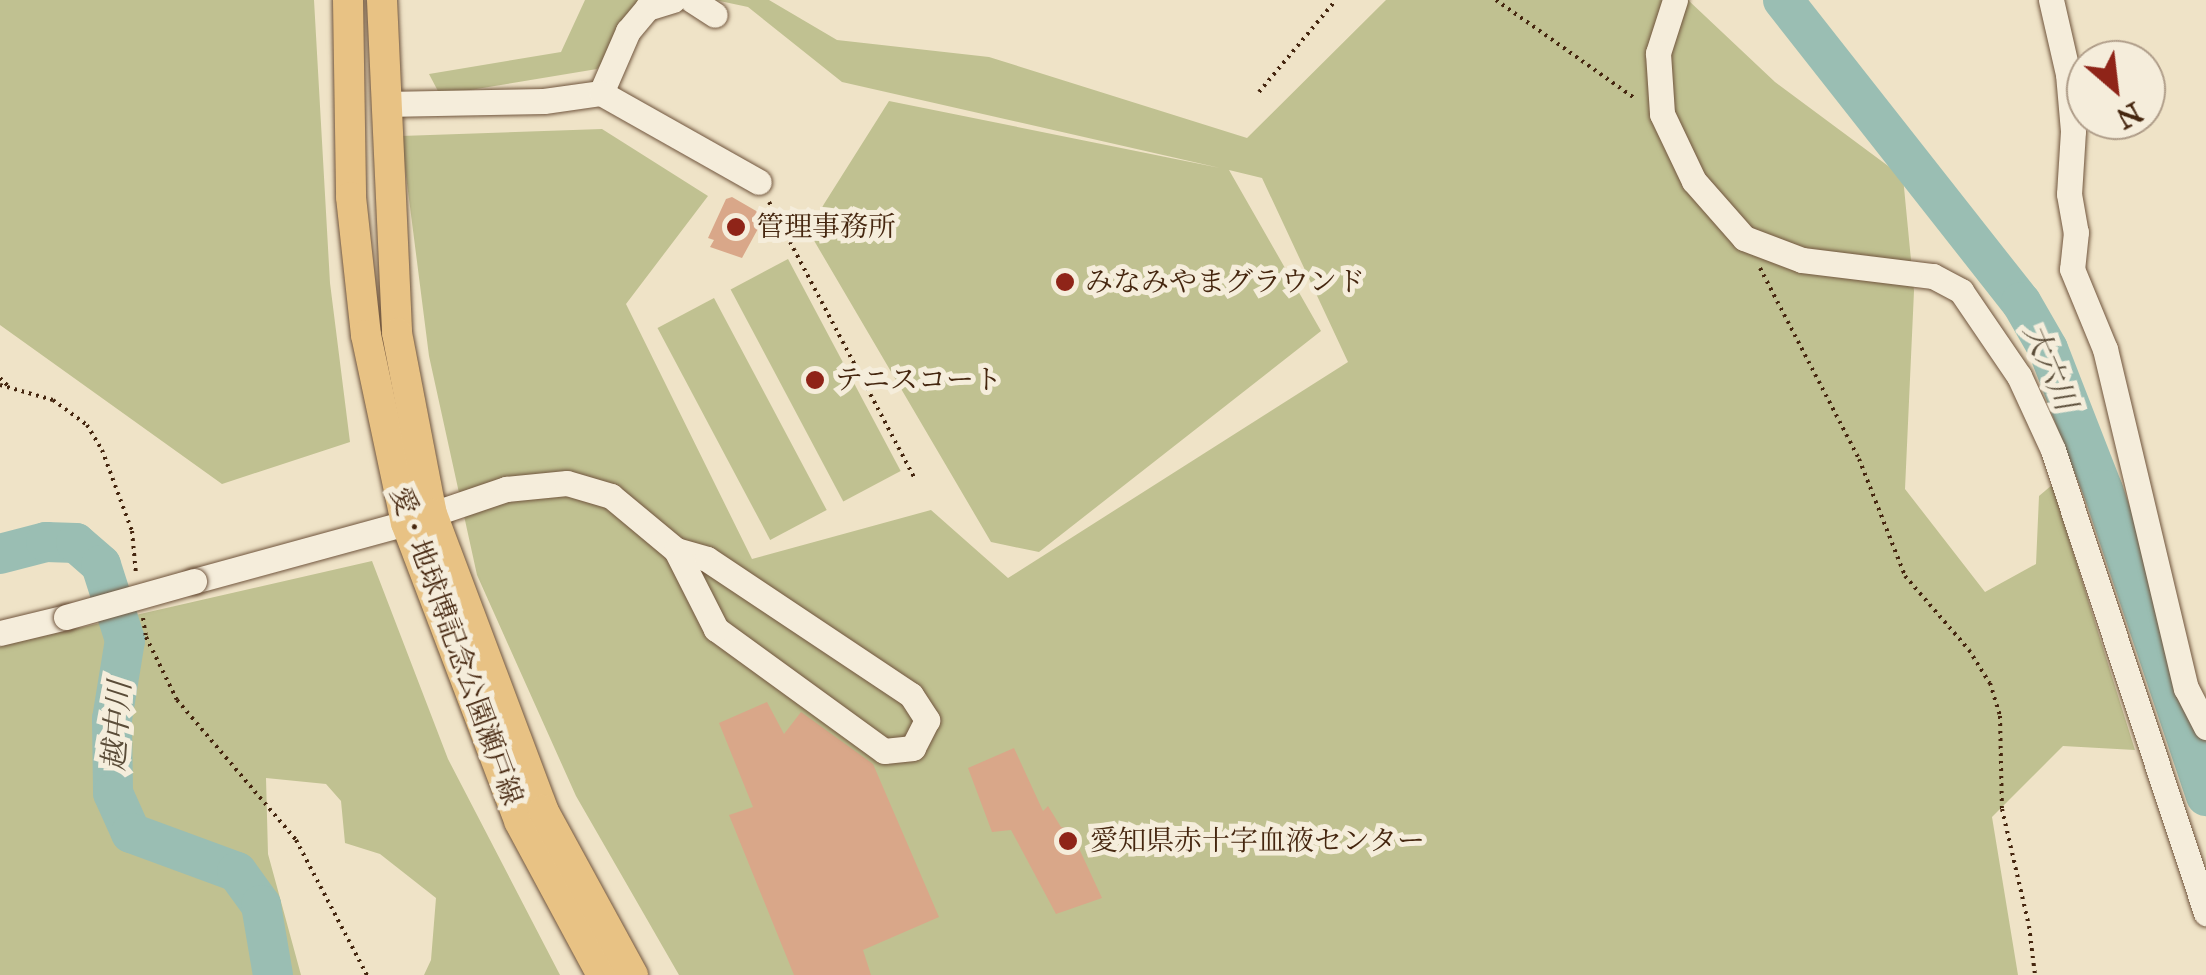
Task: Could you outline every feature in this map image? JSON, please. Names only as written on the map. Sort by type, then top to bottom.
[{"type":"main road","name":"愛・地球博記念公園瀬戸線","points":[[348,0],[351,197],[362,296],[386,437],[543,810],[633,975]]},
{"type":"main road","name":"愛・地球博記念公園瀬戸線","points":[[382,0],[396,333],[419,518],[519,821],[602,975]]},
{"type":"street","points":[[601,93],[628,31],[647,8],[673,0]]},
{"type":"street","points":[[692,0],[715,15]]},
{"type":"street","points":[[1675,0],[1658,52],[1662,114],[1694,181],[1744,238],[1802,260],[1933,276],[1962,291],[2019,376],[2053,450],[2206,913]]},
{"type":"street","points":[[2051,0],[2068,74],[2073,131],[2069,194],[2076,232],[2072,270],[2105,349],[2186,688],[2206,727]]},
{"type":"street","points":[[384,104],[544,101],[601,93],[759,182]]},
{"type":"street","points":[[0,633],[419,518],[506,489],[567,483],[611,496],[676,550],[716,629],[884,751],[913,748],[927,720],[911,695],[707,559],[676,550]]},
{"type":"path","points":[[1259,92],[1336,0]]},
{"type":"path","points":[[1496,0],[1662,114]]},
{"type":"path","points":[[759,182],[914,477]]},
{"type":"path","points":[[1744,238],[1858,459],[1904,576],[1969,650],[1990,683],[2000,716],[2002,809],[2029,926],[2035,975]]},
{"type":"path","points":[[0,381],[12,391],[52,400],[87,425],[102,450],[132,531],[137,585]]},
{"type":"path","points":[[140,602],[146,637],[177,700],[296,840],[367,975]]},
{"type":"green space","points":[[0,0],[314,0],[330,283],[350,442],[222,484],[0,325]]},
{"type":"green space","points":[[585,0],[649,0],[597,69],[440,95],[429,74],[561,52]]},
{"type":"green space","points":[[715,0],[769,0],[837,40],[989,57],[1247,138],[1386,0],[1688,0],[1775,82],[1903,177],[1914,291],[1905,489],[1985,592],[2036,564],[2039,496],[2052,485],[2135,750],[2063,746],[1992,817],[2018,975],[679,975],[576,796],[477,575],[429,356],[401,136],[602,129],[708,196],[626,304],[752,559],[931,510],[1008,578],[1348,362],[1262,178],[1229,170],[1321,331],[1039,552],[991,542],[809,232],[824,204],[889,101],[1220,168],[842,82],[748,7]]},
{"type":"green space","name":"テニスコート","points":[[788,259],[901,471],[843,501],[731,290]]},
{"type":"green space","points":[[714,298],[827,510],[770,540],[657,328]]},
{"type":"green space","points":[[372,561],[448,759],[560,975],[424,975],[431,960],[436,898],[380,854],[345,843],[341,801],[326,784],[266,778],[268,854],[301,975],[0,975],[0,646]]},
{"type":"building","name":"管理事務所","points":[[732,197],[765,216],[742,258],[710,247],[714,240],[708,238],[726,199]]},
{"type":"building","points":[[767,702],[784,734],[801,712],[873,764],[939,917],[863,950],[871,975],[794,975],[729,815],[753,807],[719,723]]},
{"type":"building","points":[[1014,748],[1043,811],[1048,806],[1061,827],[1070,829],[1102,898],[1056,914],[1011,830],[992,832],[968,768]]},
{"type":"waterway","name":"大六川","points":[[1783,0],[2021,302],[2048,349],[2103,490],[2206,796]]},
{"type":"waterway","name":"越中川","points":[[0,554],[46,542],[76,543],[101,565],[125,640],[112,719],[113,793],[131,833],[237,872],[261,905],[273,975]]},
{"type":"place","name":"管理事務所","points":[[736,227]]},
{"type":"place","name":"みなみやまグラウンド","points":[[1065,282]]},
{"type":"place","name":"テニスコート","points":[[815,380]]},
{"type":"place","name":"愛知県赤十字血液センター","points":[[1068,841]]}]
